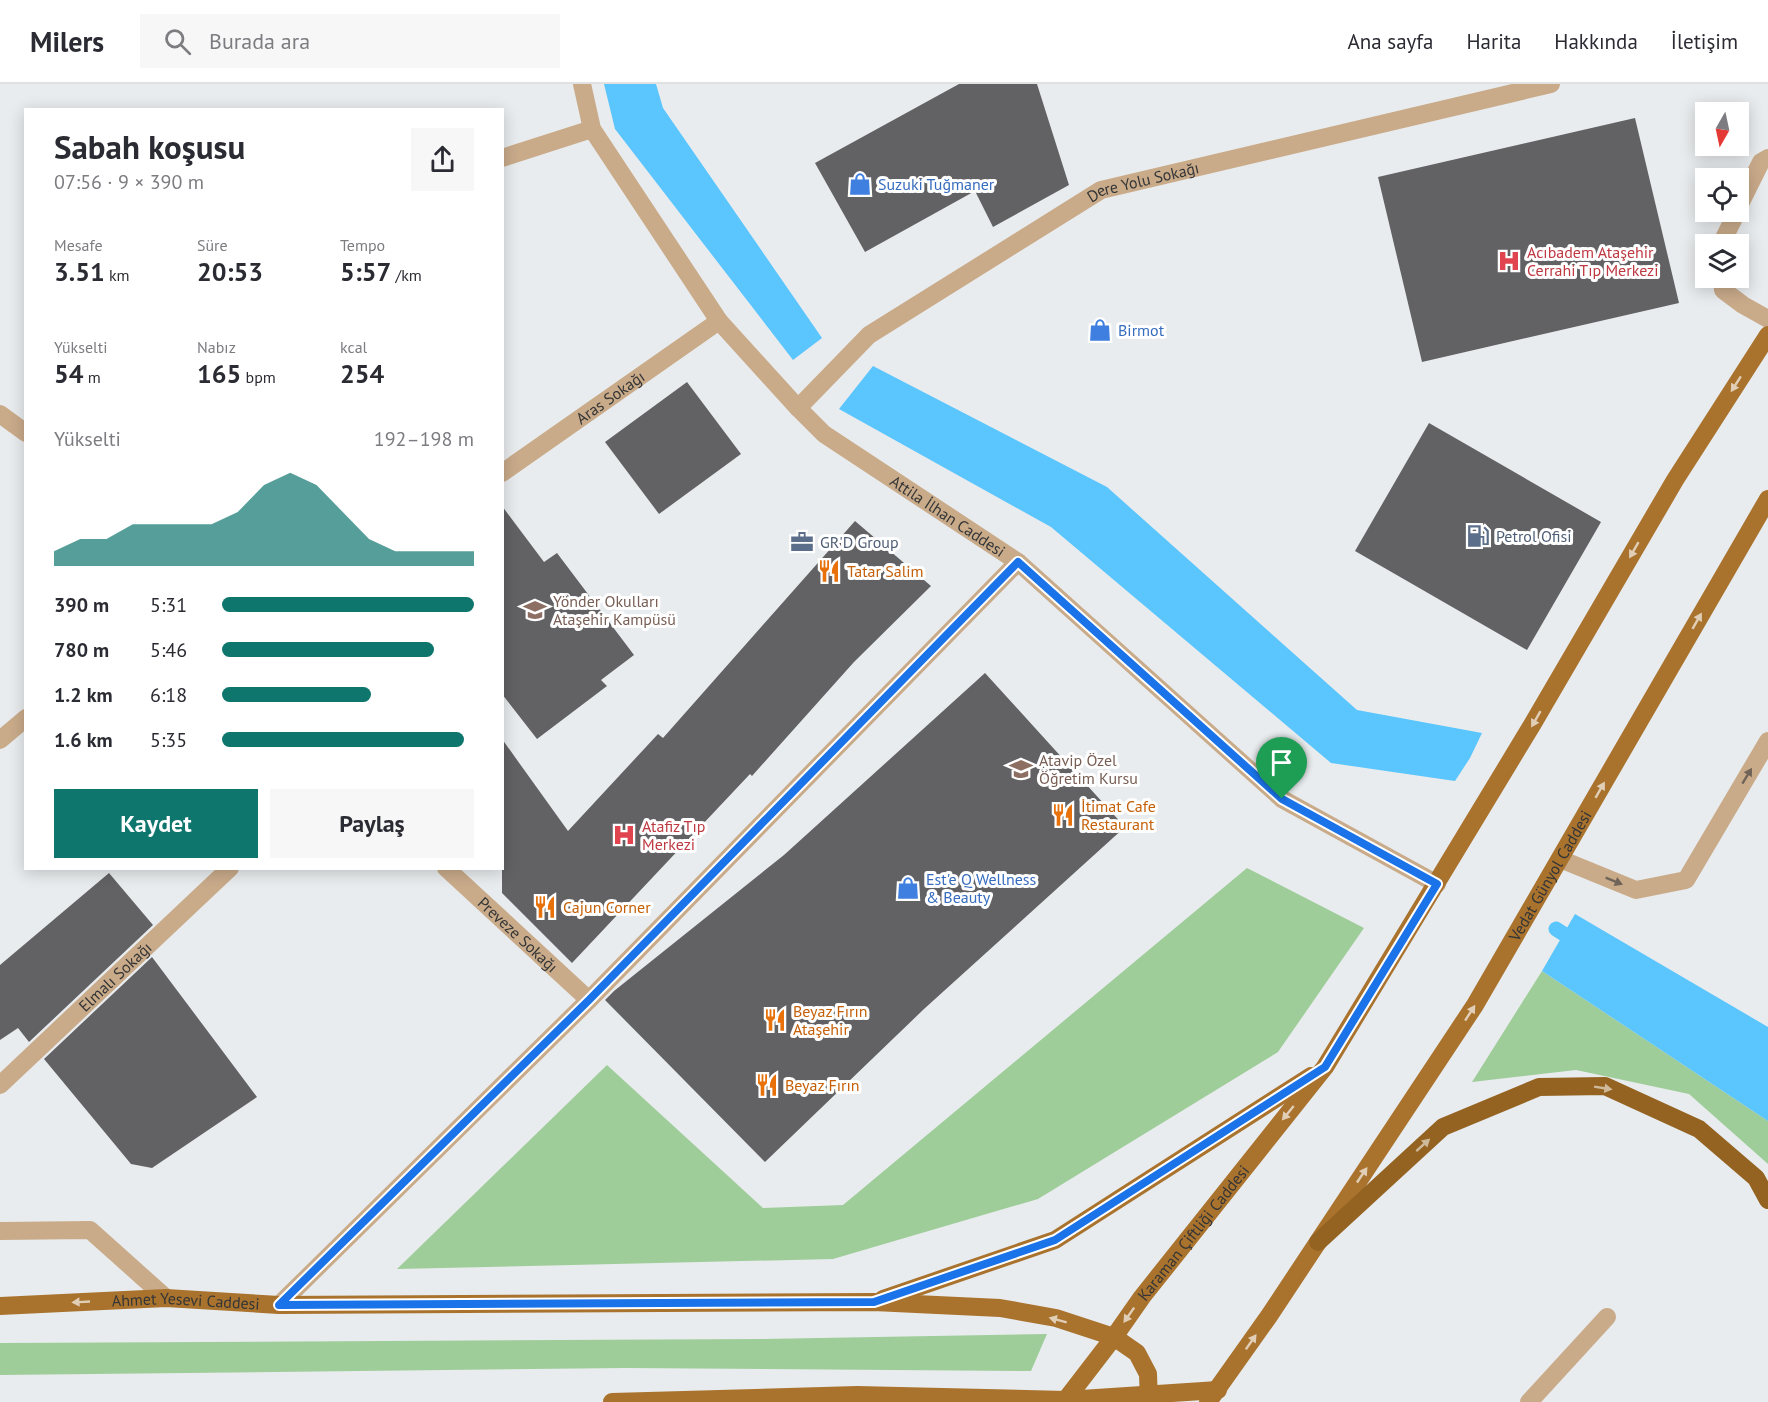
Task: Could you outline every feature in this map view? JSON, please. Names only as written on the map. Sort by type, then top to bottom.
[{"type":"highway","points":[[1318,1242],[1443,1127],[1539,1087],[1605,1086],[1700,1129],[1756,1178],[1768,1200]]},
{"type":"main road","points":[[874,1302],[1055,1240],[1325,1067],[1437,884],[1676,480],[1768,335]]},
{"type":"main road","name":"Vedat Günyol Caddesi","points":[[1318,1242],[1475,1005],[1768,499]]},
{"type":"main road","name":"Karaman Çiftliği Caddesi","points":[[1065,1401],[1142,1297],[1325,1067]]},
{"type":"main road","points":[[612,1402],[857,1395],[1065,1401],[1213,1396],[1318,1242]]},
{"type":"main road","name":"Ahmet Yesevi Caddesi","points":[[0,1306],[166,1298],[279,1305],[874,1302],[1000,1308],[1056,1318],[1114,1337],[1137,1353],[1148,1374],[1149,1399]]},
{"type":"street","name":"Attila İlhan Caddesi","points":[[582,84],[592,129],[719,321],[824,434],[1018,562],[1282,799],[1437,884]]},
{"type":"street","name":"Dere Yolu Sokağı","points":[[798,408],[869,335],[1101,190],[1551,84]]},
{"type":"street","points":[[504,157],[592,129]]},
{"type":"street","points":[[1749,187],[1761,162],[1768,158]]},
{"type":"street","points":[[1723,288],[1723,291],[1743,305],[1768,319]]},
{"type":"street","name":"Aras Sokağı","points":[[504,472],[719,321]]},
{"type":"street","points":[[0,414],[24,432]]},
{"type":"street","points":[[279,1305],[589,1000],[1018,562]]},
{"type":"street","points":[[0,740],[24,720]]},
{"type":"street","points":[[1560,859],[1636,890],[1686,880],[1768,741]]},
{"type":"street","name":"Elmalı Sokağı","points":[[0,1085],[228,870]]},
{"type":"street","name":"Preveze Sokağı","points":[[448,870],[589,1000]]},
{"type":"street","points":[[0,1231],[90,1230],[166,1298]]},
{"type":"street","points":[[1529,1402],[1607,1317]]},
{"type":"green space","points":[[1247,868],[1364,928],[1278,1052],[1038,1199],[833,1259],[397,1269],[607,1065],[763,1208],[843,1205]]},
{"type":"green space","points":[[1542,971],[1768,1121],[1768,1164],[1689,1094],[1576,1070],[1472,1082]]},
{"type":"green space","points":[[1047,1334],[1031,1371],[625,1368],[0,1375],[0,1343],[759,1339]]},
{"type":"water","points":[[604,84],[656,84],[663,108],[822,338],[793,360],[615,129]]},
{"type":"water","points":[[873,366],[1107,487],[1357,710],[1482,733],[1455,781],[1331,763],[1051,527],[839,409]]},
{"type":"water","points":[[1575,914],[1768,1027],[1768,1121],[1542,971]]},
{"type":"building","points":[[959,84],[1037,84],[1069,185],[993,227],[975,191],[865,252],[815,163]]},
{"type":"building","points":[[1635,118],[1679,303],[1422,362],[1378,177]]},
{"type":"building","points":[[687,382],[741,454],[659,514],[605,442]]},
{"type":"building","points":[[1429,423],[1601,522],[1527,650],[1355,551]]},
{"type":"building","points":[[504,509],[544,562],[557,553],[634,655],[601,680],[607,686],[537,739],[504,697]]},
{"type":"building","points":[[855,521],[931,586],[854,662],[752,776],[750,774],[572,963],[502,893],[504,742],[568,831],[658,734],[663,738]]},
{"type":"building","points":[[985,673],[1125,827],[924,1009],[765,1162],[605,1000],[784,855]]},
{"type":"building","points":[[109,873],[153,925],[29,1042],[18,1028],[0,1040],[0,965]]},
{"type":"building","points":[[152,957],[257,1097],[152,1168],[131,1164],[44,1059]]},
{"type":"waterway","points":[[1556,929],[1581,945]]},
{"type":"place","name":"Suzuki Tuğmaner","points":[[860,184]]},
{"type":"place","name":"Acıbadem Ataşehir Cerrahi Tıp Merkezi","points":[[1509,261]]},
{"type":"place","name":"Birmot","points":[[1100,330]]},
{"type":"place","name":"Petrol Ofisi","points":[[1478,536]]},
{"type":"place","name":"GR'D Group","points":[[802,542]]},
{"type":"place","name":"Tatar Salim","points":[[829,571]]},
{"type":"place","name":"Yönder Okulları Ataşehir Kampüsü","points":[[535,610]]},
{"type":"place","name":"Atavip Özel Öğretim Kursu","points":[[1021,769]]},
{"type":"place","name":"İtimat Cafe Restaurant","points":[[1063,815]]},
{"type":"place","name":"Atafiz Tıp Merkezi","points":[[624,835]]},
{"type":"place","name":"Est'e Q Wellness & Beauty","points":[[908,888]]},
{"type":"place","name":"Cajun Corner","points":[[545,907]]},
{"type":"place","name":"Beyaz Fırın Ataşehir","points":[[775,1020]]},
{"type":"place","name":"Beyaz Fırın","points":[[767,1085]]},
{"type":"route","points":[[1018,562],[1282,799],[1437,884],[1325,1067],[1055,1240],[874,1302],[279,1305],[589,1000],[1018,562]]}]
